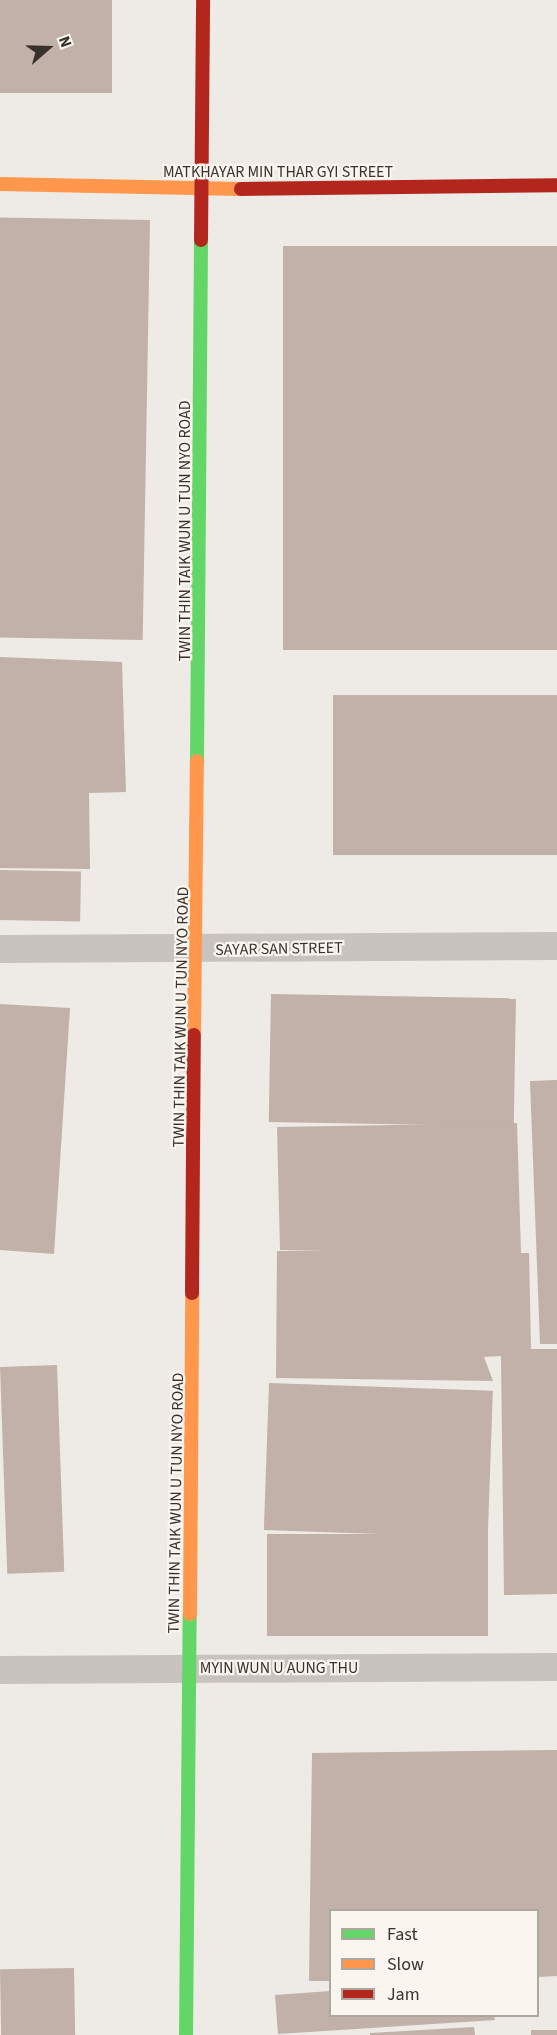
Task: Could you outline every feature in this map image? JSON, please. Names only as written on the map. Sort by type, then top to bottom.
[{"type":"street","name":"TWIN THIN TAIK WUN U TUN NYO ROAD","points":[[186,2035],[198,950],[204,190],[203,0]]},
{"type":"street","name":"MATKHAYAR MIN THAR GYI STREET","points":[[0,184],[204,190],[557,185]]},
{"type":"street","name":"SAYAR SAN STREET","points":[[0,949],[198,950],[557,946]]},
{"type":"street","name":"MYIN WUN U AUNG THU","points":[[0,1670],[557,1667]]},
{"type":"building","points":[[0,0],[112,0],[112,93],[0,93]]},
{"type":"building","points":[[0,217],[150,220],[143,640],[0,637]]},
{"type":"building","points":[[283,246],[557,246],[557,650],[283,650]]},
{"type":"building","points":[[0,657],[122,662],[126,792],[89,793],[90,869],[0,868]]},
{"type":"building","points":[[333,695],[557,695],[557,855],[333,855]]},
{"type":"building","points":[[0,870],[81,871],[80,921],[0,920]]},
{"type":"building","points":[[271,994],[516,998],[514,1126],[269,1122]]},
{"type":"building","points":[[0,1004],[70,1008],[54,1254],[0,1250]]},
{"type":"building","points":[[557,1080],[557,1344],[540,1344],[530,1081]]},
{"type":"building","points":[[517,1123],[521,1253],[529,1253],[531,1349],[557,1349],[557,1594],[504,1595],[501,1356],[484,1357],[493,1381],[276,1378],[277,1251],[326,1251],[280,1250],[277,1127]]},
{"type":"building","points":[[57,1365],[64,1572],[7,1574],[0,1367]]},
{"type":"building","points":[[269,1383],[493,1391],[488,1538],[264,1530]]},
{"type":"building","points":[[267,1534],[488,1534],[488,1636],[267,1636]]},
{"type":"building","points":[[557,1750],[557,1976],[539,1977],[539,1909],[329,1909],[329,1981],[309,1981],[312,1753]]},
{"type":"building","points":[[74,1968],[75,2035],[1,2035],[0,1969]]},
{"type":"building","points":[[329,1991],[329,2017],[494,2017],[495,2020],[278,2034],[275,1995]]},
{"type":"building","points":[[474,2027],[475,2035],[370,2035],[370,2033]]},
{"type":"building","points":[[531,2030],[557,2030],[557,2035],[531,2035]]},
{"type":"traffic: fast","points":[[197,761],[201,240]]},
{"type":"traffic: fast","points":[[186,2035],[190,1614]]},
{"type":"traffic: slow","points":[[0,184],[241,189]]},
{"type":"traffic: slow","points":[[194,1035],[197,761]]},
{"type":"traffic: slow","points":[[190,1614],[192,1293]]},
{"type":"traffic: jam","points":[[201,240],[203,0]]},
{"type":"traffic: jam","points":[[241,189],[557,185]]},
{"type":"traffic: jam","points":[[192,1293],[194,1035]]}]
